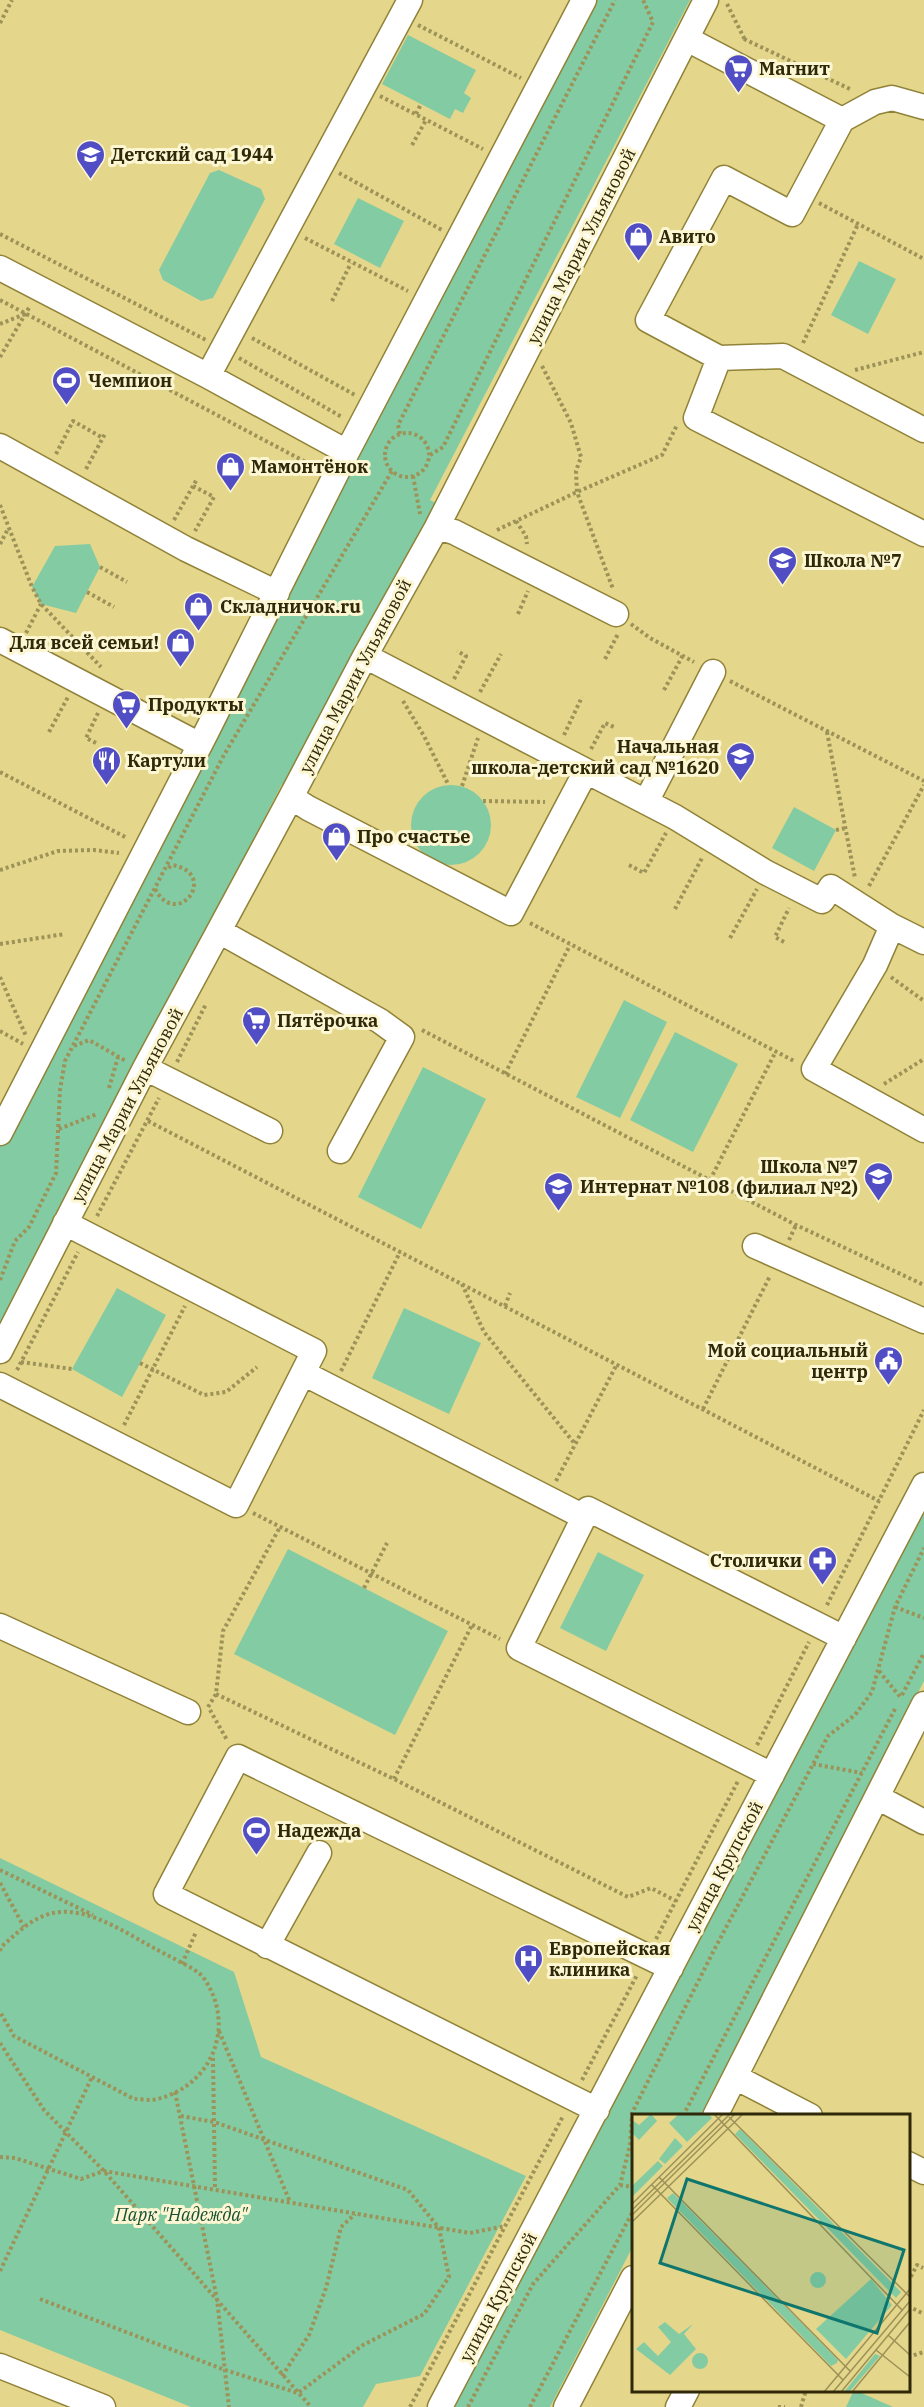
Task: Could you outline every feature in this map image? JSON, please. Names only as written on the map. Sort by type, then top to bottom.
[{"type":"street","points":[[0,1133],[200,745],[347,452],[584,0]]},
{"type":"street","name":"улица Марии Ульяновой","points":[[11,1357],[65,1223],[139,1067],[219,931],[291,797],[365,656],[428,523],[687,39],[716,1]]},
{"type":"street","points":[[208,376],[406,8]]},
{"type":"street","points":[[687,39],[842,120]]},
{"type":"street","points":[[924,107],[892,98],[875,102],[842,120],[792,214],[724,177],[648,320],[719,358],[783,356],[924,430]]},
{"type":"street","points":[[0,268],[208,376],[347,452]]},
{"type":"street","points":[[719,358],[696,418],[924,534]]},
{"type":"street","points":[[0,446],[186,549],[277,593]]},
{"type":"street","points":[[428,523],[454,532],[619,622]]},
{"type":"street","points":[[8,644],[200,745]]},
{"type":"street","points":[[365,656],[675,817],[765,872],[822,901],[831,887],[892,926],[924,942]]},
{"type":"street","points":[[646,802],[713,672]]},
{"type":"street","points":[[291,797],[319,814],[511,913],[569,803],[583,770]]},
{"type":"street","points":[[892,926],[875,965],[814,1069],[924,1130]]},
{"type":"street","points":[[219,931],[380,1021],[402,1036],[340,1151]]},
{"type":"street","points":[[139,1067],[270,1131]]},
{"type":"street","points":[[0,1385],[236,1505],[314,1351],[65,1223]]},
{"type":"street","points":[[755,1246],[924,1321]]},
{"type":"street","points":[[303,1372],[584,1517]]},
{"type":"street","name":"улица Крупской","points":[[440,2407],[924,1485]]},
{"type":"street","points":[[772,1775],[519,1648],[588,1509],[844,1638]]},
{"type":"street","points":[[0,1626],[188,1712]]},
{"type":"street","points":[[716,2114],[924,1704]]},
{"type":"street","points":[[597,2110],[166,1894],[238,1757],[671,1968]]},
{"type":"street","points":[[877,1797],[924,1822]]},
{"type":"street","points":[[267,1946],[319,1853]]},
{"type":"street","points":[[735,2077],[806,2114]]},
{"type":"street","points":[[909,2164],[924,2172]]},
{"type":"street","points":[[566,2407],[632,2280]]},
{"type":"street","points":[[0,2366],[103,2407]]},
{"type":"street","points":[[678,2407],[686,2392]]},
{"type":"path","points":[[0,23],[12,0]]},
{"type":"path","points":[[400,434],[398,426],[615,0]]},
{"type":"path","points":[[429,455],[443,447],[653,22],[643,0]]},
{"type":"path","points":[[716,1],[749,49]]},
{"type":"path","points":[[406,8],[521,79]]},
{"type":"path","points":[[744,39],[875,102]]},
{"type":"path","points":[[364,87],[484,150]]},
{"type":"path","points":[[416,114],[421,104]]},
{"type":"path","points":[[412,145],[426,120]]},
{"type":"path","points":[[322,164],[442,230]]},
{"type":"path","points":[[803,194],[924,259]]},
{"type":"path","points":[[794,362],[858,224]]},
{"type":"path","points":[[288,230],[411,292]]},
{"type":"path","points":[[0,234],[355,395]]},
{"type":"path","points":[[332,301],[351,263]]},
{"type":"path","points":[[0,357],[39,290]]},
{"type":"path","points":[[0,300],[319,469]]},
{"type":"path","points":[[0,324],[25,314]]},
{"type":"path","points":[[227,338],[342,417]]},
{"type":"path","points":[[825,378],[924,352]]},
{"type":"path","points":[[538,359],[571,423],[581,457],[576,471],[577,492],[613,585],[619,622],[605,659]]},
{"type":"path","points":[[472,542],[662,455],[686,407],[700,410]]},
{"type":"path","points":[[47,471],[73,422],[103,438]]},
{"type":"path","points":[[76,489],[106,432]]},
{"type":"path","points":[[407,433],[420,436],[425,441],[429,455],[426,468],[414,476],[399,476],[392,471],[386,458],[386,451],[393,438],[407,433]]},
{"type":"path","points":[[0,1280],[15,1241],[29,1227],[57,1173],[60,1090],[65,1061],[224,755],[392,471]]},
{"type":"path","points":[[414,476],[428,523]]},
{"type":"path","points":[[164,536],[196,479]]},
{"type":"path","points":[[186,549],[214,497],[193,486]]},
{"type":"path","points":[[0,505],[32,587],[41,604],[104,670],[93,689],[49,732]]},
{"type":"path","points":[[0,544],[8,528]]},
{"type":"path","points":[[100,567],[127,582]]},
{"type":"path","points":[[87,592],[114,607]]},
{"type":"path","points":[[8,644],[41,604]]},
{"type":"path","points":[[650,638],[924,783],[859,905]]},
{"type":"path","points":[[444,698],[466,656],[457,651]]},
{"type":"path","points":[[462,786],[477,715],[501,654]]},
{"type":"path","points":[[664,690],[683,655]]},
{"type":"path","points":[[93,689],[86,738],[96,743]]},
{"type":"path","points":[[400,696],[424,736],[448,784]]},
{"type":"path","points":[[555,755],[582,697]]},
{"type":"path","points":[[583,770],[605,723],[614,727]]},
{"type":"path","points":[[827,732],[859,905]]},
{"type":"path","points":[[0,772],[127,838]]},
{"type":"path","points":[[483,801],[569,803]]},
{"type":"path","points":[[628,865],[644,873],[675,817]]},
{"type":"path","points":[[836,830],[846,828]]},
{"type":"path","points":[[675,909],[712,839]]},
{"type":"path","points":[[0,870],[58,851],[119,853]]},
{"type":"path","points":[[155,888],[160,898],[170,904],[182,904],[191,897],[194,886],[192,875],[183,867],[172,865],[165,870]]},
{"type":"path","points":[[730,938],[765,872]]},
{"type":"path","points":[[784,942],[775,938],[799,889]]},
{"type":"path","points":[[511,913],[775,1053],[814,1069]]},
{"type":"path","points":[[0,944],[65,934]]},
{"type":"path","points":[[505,1074],[570,945]]},
{"type":"path","points":[[875,965],[924,1001]]},
{"type":"path","points":[[0,977],[26,1036]]},
{"type":"path","points":[[414,1027],[796,1225],[924,1285]]},
{"type":"path","points":[[0,1031],[24,1044]]},
{"type":"path","points":[[73,1046],[88,1040],[139,1067]]},
{"type":"path","points":[[710,1180],[775,1053]]},
{"type":"path","points":[[109,1090],[118,1057]]},
{"type":"path","points":[[863,1097],[924,1059]]},
{"type":"path","points":[[59,1129],[102,1112]]},
{"type":"path","points":[[148,1121],[879,1501]]},
{"type":"path","points":[[703,1409],[796,1225]]},
{"type":"path","points":[[332,1388],[400,1252]]},
{"type":"path","points":[[462,1284],[484,1332],[575,1444]]},
{"type":"path","points":[[115,1443],[194,1290]]},
{"type":"path","points":[[504,1306],[510,1293]]},
{"type":"path","points":[[11,1357],[72,1370]]},
{"type":"path","points":[[140,1363],[204,1395],[226,1392],[256,1367]]},
{"type":"path","points":[[547,1498],[616,1364]]},
{"type":"path","points":[[410,2407],[748,1763],[924,1410]]},
{"type":"path","points":[[236,1505],[519,1648]]},
{"type":"path","points":[[238,1757],[218,1728],[208,1707],[216,1694],[223,1631],[280,1527]]},
{"type":"path","points":[[364,1588],[387,1544]]},
{"type":"path","points":[[633,2114],[713,1952],[828,1736],[855,1715],[872,1692],[895,1607],[924,1548]]},
{"type":"path","points":[[895,1607],[924,1618]]},
{"type":"path","points":[[394,1779],[472,1625]]},
{"type":"path","points":[[684,2114],[924,1653]]},
{"type":"path","points":[[878,1670],[901,1698]]},
{"type":"path","points":[[216,1694],[394,1779],[628,1897],[651,1888],[676,1901]]},
{"type":"path","points":[[813,1764],[862,1773]]},
{"type":"path","points":[[0,1870],[99,1918],[202,1975],[216,2002],[219,2031],[290,2202]]},
{"type":"path","points":[[0,1882],[24,1927]]},
{"type":"path","points":[[0,1951],[1,1947],[24,1927],[44,1915],[74,1911],[99,1918]]},
{"type":"path","points":[[182,1964],[204,1914]]},
{"type":"path","points":[[0,2012],[2,2020],[14,2036],[134,2099],[155,2100],[175,2092],[198,2078],[213,2058]]},
{"type":"path","points":[[215,2190],[213,2058],[219,2031]]},
{"type":"path","points":[[0,2043],[44,2110],[104,2171],[311,2407]]},
{"type":"path","points":[[0,2271],[92,2077]]},
{"type":"path","points":[[175,2092],[217,2300],[229,2407]]},
{"type":"path","points":[[181,2116],[214,2122],[408,2190],[439,2228],[449,2277],[424,2314],[363,2345],[298,2393]]},
{"type":"path","points":[[468,2407],[533,2284],[620,2185],[632,2145]]},
{"type":"path","points":[[0,2157],[15,2157],[81,2179],[104,2171],[470,2233],[506,2226]]},
{"type":"path","points":[[620,2185],[632,2187]]},
{"type":"path","points":[[530,2407],[632,2213]]},
{"type":"path","points":[[282,2376],[309,2335],[326,2288],[341,2227],[355,2214]]},
{"type":"path","points":[[909,2280],[917,2265],[923,2268]]},
{"type":"path","points":[[40,2299],[225,2370],[298,2393]]},
{"type":"path","points":[[909,2306],[924,2314]]},
{"type":"path","points":[[909,2357],[924,2352]]},
{"type":"path","points":[[801,2407],[807,2392]]},
{"type":"path","points":[[778,2407],[785,2407]]},
{"type":"green space","points":[[592,0],[690,0],[430,500],[436,503],[290,788],[282,784],[0,1329],[0,1137]]},
{"type":"green space","points":[[408,35],[476,70],[464,93],[471,98],[463,113],[455,109],[450,119],[382,84]]},
{"type":"green space","points":[[219,170],[261,189],[265,199],[213,298],[201,301],[163,280],[159,270],[210,173]]},
{"type":"green space","points":[[358,198],[404,221],[380,268],[334,244]]},
{"type":"green space","points":[[859,261],[896,279],[868,334],[831,315]]},
{"type":"green space","points":[[90,544],[100,567],[76,613],[41,604],[32,587],[55,546]]},
{"type":"green space","points":[[443,785],[459,785],[480,796],[491,817],[491,833],[480,854],[459,865],[443,865],[429,859],[417,847],[411,833],[411,817],[417,803],[429,791]]},
{"type":"green space","points":[[794,807],[836,830],[814,871],[772,848]]},
{"type":"green space","points":[[624,1000],[667,1022],[620,1118],[576,1097]]},
{"type":"green space","points":[[675,1032],[738,1064],[693,1152],[630,1120]]},
{"type":"green space","points":[[423,1067],[486,1099],[421,1229],[358,1197]]},
{"type":"green space","points":[[117,1288],[166,1315],[122,1397],[72,1369]]},
{"type":"green space","points":[[404,1308],[481,1343],[449,1414],[372,1378]]},
{"type":"green space","points":[[924,1499],[924,1681],[701,2114],[632,2114],[632,2248],[550,2407],[451,2407]]},
{"type":"green space","points":[[288,1549],[448,1631],[395,1735],[234,1654]]},
{"type":"green space","points":[[598,1552],[644,1575],[606,1651],[560,1628]]},
{"type":"green space","name":"Парк \"Надежда\"","points":[[0,1858],[234,1972],[261,2057],[526,2176],[420,2376],[376,2384],[363,2407],[191,2407],[0,2330]]},
{"type":"green space","points":[[853,2392],[859,2392],[893,2407],[846,2407]]},
{"type":"place","name":"Магнит","points":[[738,94]]},
{"type":"place","name":"Детский сад 1944","points":[[90,180]]},
{"type":"place","name":"Авито","points":[[638,262]]},
{"type":"place","name":"Чемпион","points":[[67,406]]},
{"type":"place","name":"Мамонтёнок","points":[[230,492]]},
{"type":"place","name":"Школа №7","points":[[783,586]]},
{"type":"place","name":"Складничок.ru","points":[[199,632]]},
{"type":"place","name":"Для всей семьи!","points":[[180,668]]},
{"type":"place","name":"Продукты","points":[[127,730]]},
{"type":"place","name":"Начальная школа-детский сад №1620","points":[[740,782]]},
{"type":"place","name":"Картули","points":[[106,786]]},
{"type":"place","name":"Про счастье","points":[[336,862]]},
{"type":"place","name":"Пятёрочка","points":[[256,1046]]},
{"type":"place","name":"Школа №7 (филиал №2)","points":[[879,1202]]},
{"type":"place","name":"Интернат №108","points":[[559,1212]]},
{"type":"place","name":"Мой социальный центр","points":[[889,1386]]},
{"type":"place","name":"Столички","points":[[823,1586]]},
{"type":"place","name":"Надежда","points":[[256,1856]]},
{"type":"place","name":"Европейская клиника","points":[[528,1984]]}]
